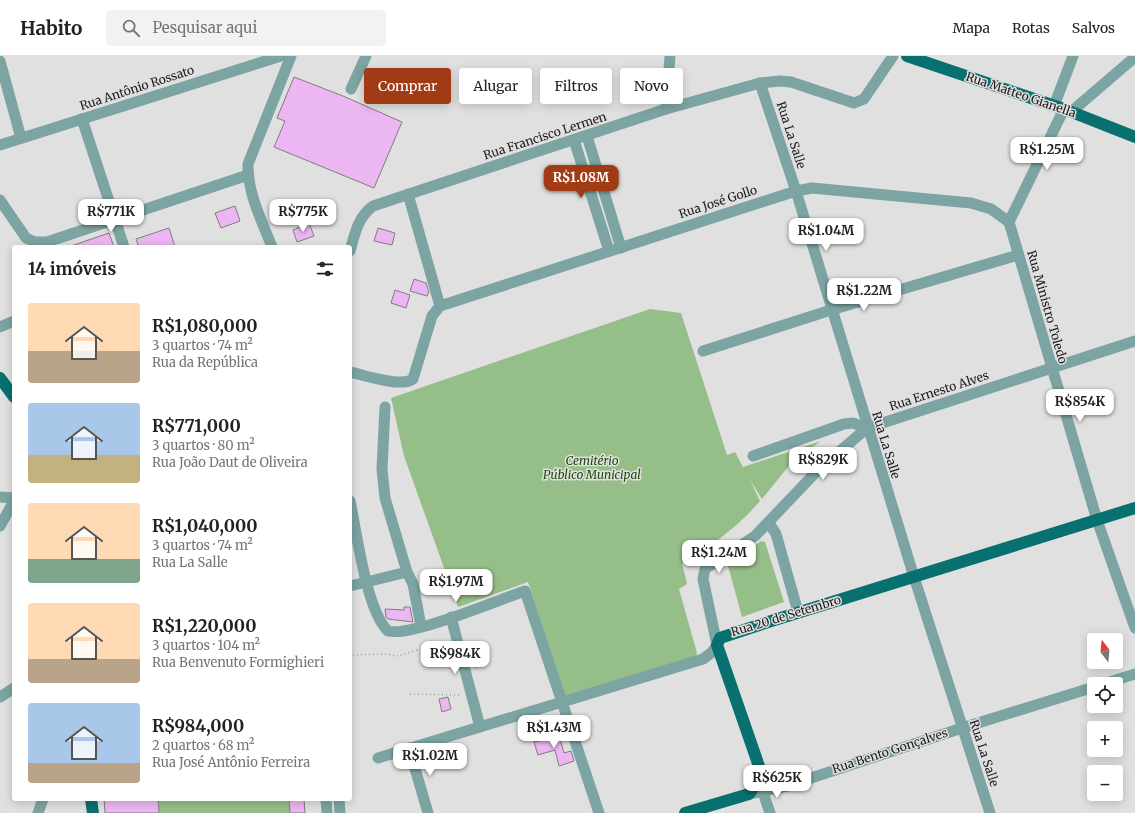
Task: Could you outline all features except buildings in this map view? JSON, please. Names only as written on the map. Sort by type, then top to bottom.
[{"type":"main road","name":"Rua Matteo Gianella","points":[[907,56],[1063,109],[1135,137]]},
{"type":"main road","points":[[0,378],[12,394]]},
{"type":"main road","name":"Rua 20 de Setembro","points":[[717,645],[720,638],[726,635],[1135,508]]},
{"type":"main road","points":[[717,645],[761,772],[760,779],[749,794]]},
{"type":"main road","name":"Rua Bento Gonçalves","points":[[685,813],[749,794]]},
{"type":"main road","points":[[91,801],[93,813]]},
{"type":"street","name":"Rua Antônio Rossato","points":[[0,145],[281,56]]},
{"type":"street","points":[[271,245],[248,175],[248,164],[291,56]]},
{"type":"street","points":[[351,89],[366,56]]},
{"type":"street","points":[[666,109],[670,56]]},
{"type":"street","name":"Rua Francisco Lermen","points":[[352,245],[359,221],[373,206],[666,109],[760,83],[780,81],[791,82],[854,103],[859,102],[864,100],[893,56]]},
{"type":"street","points":[[1009,222],[1063,109],[1073,56]]},
{"type":"street","points":[[1063,109],[1135,57]]},
{"type":"street","points":[[0,61],[21,138]]},
{"type":"street","name":"Rua La Salle","points":[[760,83],[796,191],[867,428],[990,813]]},
{"type":"street","points":[[82,119],[123,245]]},
{"type":"street","points":[[587,136],[621,248]]},
{"type":"street","points":[[574,140],[609,251]]},
{"type":"street","points":[[0,200],[26,238],[35,242],[47,242],[248,175]]},
{"type":"street","name":"Rua José Gollo","points":[[440,306],[796,191],[812,188],[971,203],[991,209],[1009,222]]},
{"type":"street","points":[[352,372],[397,383],[408,383],[413,379],[432,316],[440,306],[408,194]]},
{"type":"street","name":"Rua Ministro Toledo","points":[[1009,222],[1051,368],[1098,520],[1135,628]]},
{"type":"street","points":[[703,351],[832,310],[1018,255]]},
{"type":"street","points":[[0,327],[12,322]]},
{"type":"street","name":"Rua Ernesto Alves","points":[[867,428],[1135,341]]},
{"type":"street","points":[[385,407],[382,469],[385,498],[407,572],[413,584],[421,626]]},
{"type":"street","points":[[717,645],[703,573],[705,569],[756,536],[818,470],[867,428],[854,423],[844,424],[753,456]]},
{"type":"street","points":[[0,497],[12,498]]},
{"type":"street","points":[[0,526],[12,505]]},
{"type":"street","points":[[352,512],[367,583],[378,617],[388,631],[394,632],[421,626],[525,591],[599,813]]},
{"type":"street","points":[[768,523],[776,534],[798,612]]},
{"type":"street","points":[[352,586],[407,572]]},
{"type":"street","points":[[451,617],[480,727]]},
{"type":"street","name":"Rua 20 de Setembro","points":[[378,758],[703,659],[711,653],[717,645]]},
{"type":"street","points":[[1123,678],[1135,674]]},
{"type":"street","points":[[0,697],[12,689]]},
{"type":"street","name":"Rua Bento Gonçalves","points":[[749,794],[787,786],[962,728],[1087,689]]},
{"type":"street","points":[[409,748],[428,813]]},
{"type":"street","points":[[761,772],[773,781],[787,786]]},
{"type":"street","points":[[763,792],[770,813]]},
{"type":"street","points":[[38,813],[42,801]]},
{"type":"street","points":[[326,801],[327,813]]},
{"type":"street","points":[[339,801],[340,813]]},
{"type":"path","points":[[353,655],[384,654],[398,656],[420,649]]},
{"type":"path","points":[[410,694],[472,695]]},
{"type":"green space","name":"Cemitério Público Municipal","points":[[650,309],[681,313],[727,455],[735,452],[743,467],[821,441],[792,462],[762,499],[750,480],[760,501],[733,528],[682,563],[687,584],[679,589],[697,653],[696,656],[564,696],[528,582],[458,607],[404,456],[391,398]]},
{"type":"green space","points":[[761,541],[765,542],[784,602],[742,617],[727,562],[749,550]]},
{"type":"green space","points":[[104,801],[304,801],[305,813],[105,813]]}]
